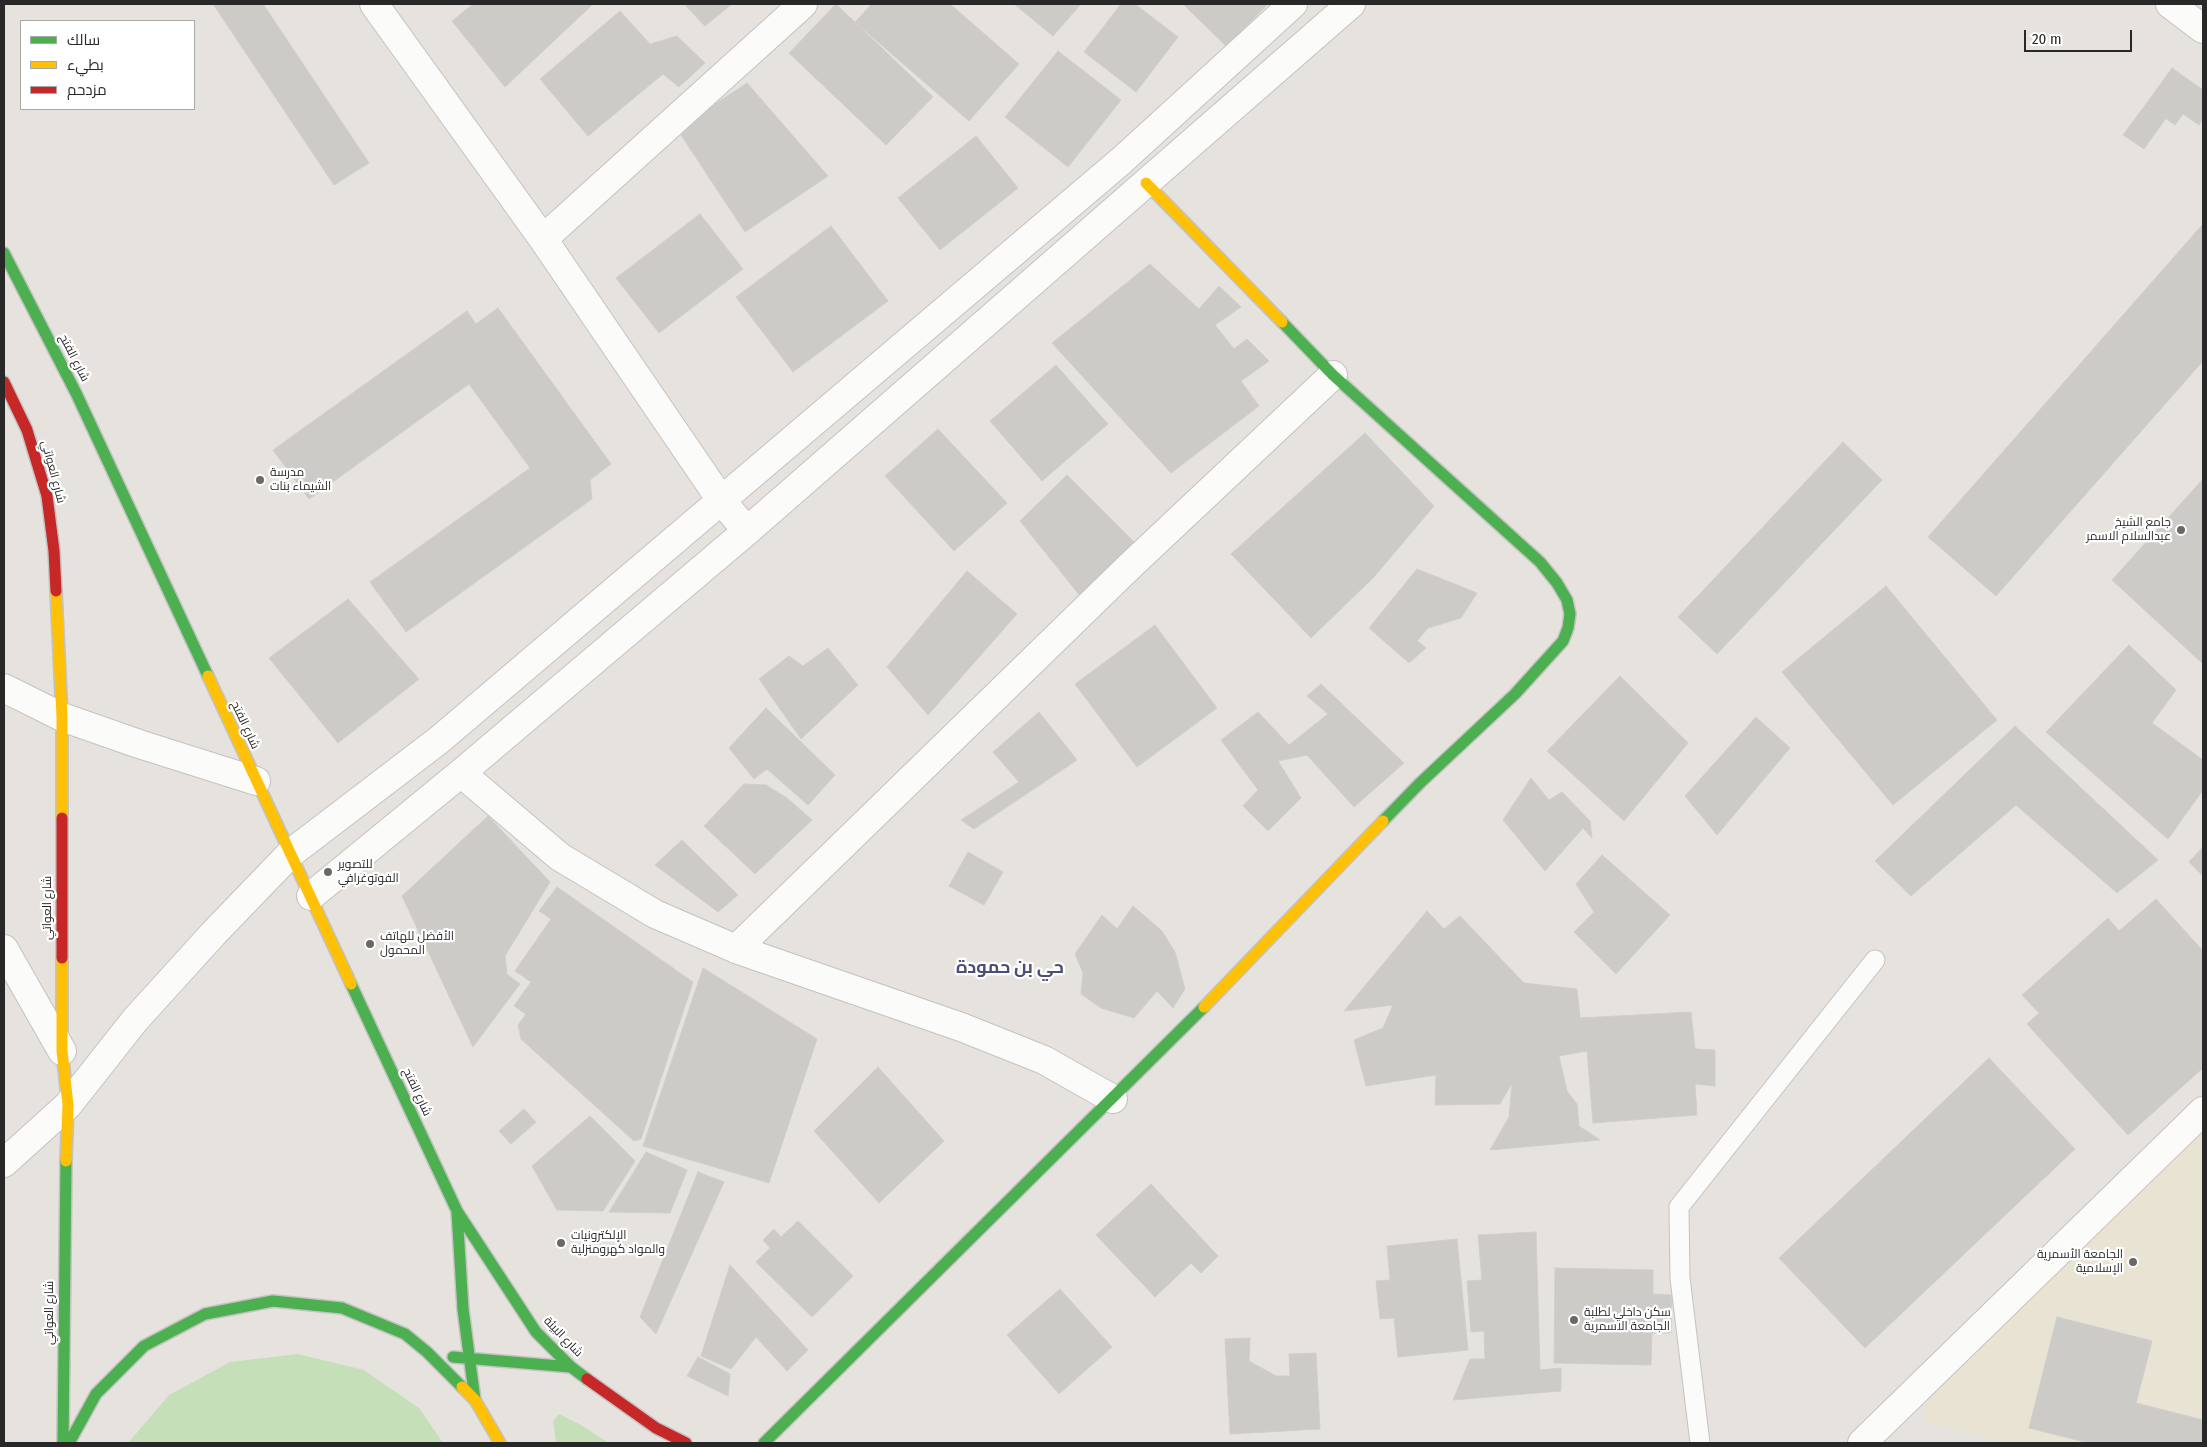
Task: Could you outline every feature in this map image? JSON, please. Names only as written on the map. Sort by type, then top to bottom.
[{"type":"main road","points":[[764,1443],[1113,1099],[1420,783],[1515,694],[1563,641],[1568,628],[1570,614],[1567,600],[1557,583],[1540,562],[1333,375],[1146,183]]},
{"type":"main road","name":"شارع الفتح","points":[[4,253],[76,393],[457,1211]]},
{"type":"main road","name":"شارع العواتي","points":[[4,382],[27,430],[47,496],[54,551],[62,717],[62,1051],[68,1105],[64,1239],[63,1443]]},
{"type":"main road","points":[[457,1211],[463,1308],[472,1360],[475,1400]]},
{"type":"main road","name":"شارع البيئة","points":[[457,1211],[536,1332],[571,1367],[656,1428],[686,1443]]},
{"type":"main road","points":[[69,1443],[96,1394],[144,1346],[205,1314],[273,1301],[342,1308],[405,1334],[427,1352],[475,1400],[500,1443]]},
{"type":"main road","points":[[427,1352],[472,1360],[571,1367]]},
{"type":"street","points":[[374,4],[543,239],[720,500],[747,531]]},
{"type":"street","points":[[543,239],[803,4]]},
{"type":"street","points":[[4,1164],[68,1105],[135,1020],[291,852],[438,740],[1122,161],[1293,4]]},
{"type":"street","points":[[2170,4],[2203,29]]},
{"type":"street","points":[[311,896],[461,773],[747,531],[1348,5]]},
{"type":"street","points":[[736,949],[1130,566],[1333,375]]},
{"type":"street","points":[[4,688],[62,717],[256,781]]},
{"type":"street","points":[[461,773],[560,857],[655,914],[736,949],[970,1031],[1044,1060],[1113,1099]]},
{"type":"street","points":[[4,949],[62,1051]]},
{"type":"street","points":[[1862,1443],[2203,1111]]},
{"type":"lane","points":[[1700,1443],[1680,1278],[1679,1207],[1875,960]]},
{"type":"shaded area","name":"الجامعة الأسمرية الإسلامية","points":[[2203,1127],[2203,1443],[2007,1443],[1925,1422],[1923,1397]]},
{"type":"green space","points":[[298,1354],[364,1370],[420,1409],[443,1443],[128,1443],[169,1395],[230,1362]]},
{"type":"green space","points":[[559,1414],[581,1425],[609,1443],[556,1443],[553,1421]]},
{"type":"building","points":[[213,4],[263,4],[369,163],[334,185]]},
{"type":"building","points":[[473,4],[592,5],[505,87],[452,21]]},
{"type":"building","points":[[684,4],[732,4],[705,26]]},
{"type":"building","points":[[836,4],[933,97],[886,145],[789,53]]},
{"type":"building","points":[[872,4],[950,4],[1019,64],[969,121],[855,22]]},
{"type":"building","points":[[1014,4],[1081,4],[1053,36]]},
{"type":"building","points":[[1121,4],[1135,4],[1178,37],[1136,92],[1084,52]]},
{"type":"building","points":[[1183,4],[1268,4],[1226,46]]},
{"type":"building","points":[[620,11],[650,44],[677,36],[705,63],[679,87],[663,74],[588,136],[540,79]]},
{"type":"building","points":[[1058,51],[1121,100],[1068,167],[1005,117]]},
{"type":"building","points":[[2172,68],[2203,90],[2203,119],[2199,125],[2183,114],[2175,125],[2146,104]]},
{"type":"building","points":[[747,83],[828,176],[745,232],[677,129]]},
{"type":"building","points":[[2146,104],[2166,118],[2144,149],[2123,135]]},
{"type":"building","points":[[976,136],[1018,188],[940,250],[898,198]]},
{"type":"building","points":[[700,214],[743,269],[659,333],[616,278]]},
{"type":"building","points":[[2203,224],[2203,361],[1996,596],[1928,537]]},
{"type":"building","points":[[831,226],[888,301],[793,372],[736,297]]},
{"type":"building","points":[[1150,264],[1199,309],[1219,286],[1241,307],[1215,325],[1234,349],[1247,339],[1269,361],[1241,381],[1259,406],[1171,473],[1052,343]]},
{"type":"building","points":[[498,308],[611,464],[590,480],[592,499],[406,632],[370,582],[530,468],[469,384],[309,499],[273,450],[467,311],[476,324]]},
{"type":"building","points":[[1056,365],[1108,424],[1042,481],[990,421]]},
{"type":"building","points":[[938,429],[1007,503],[954,551],[885,476]]},
{"type":"building","points":[[1365,433],[1434,506],[1374,577],[1311,638],[1231,554]]},
{"type":"building","points":[[1843,442],[1882,480],[1717,654],[1678,617]]},
{"type":"building","points":[[1067,475],[1136,544],[1081,597],[1020,521]]},
{"type":"building","name":"جامع الشيخ عبدالسلام الاسمر","points":[[2203,479],[2203,664],[2112,580]]},
{"type":"building","points":[[1417,569],[1477,593],[1461,618],[1428,628],[1417,641],[1426,648],[1409,663],[1369,628]]},
{"type":"building","points":[[967,571],[1017,614],[928,715],[887,667]]},
{"type":"building","points":[[1886,586],[1997,720],[1893,805],[1782,672]]},
{"type":"building","points":[[348,599],[419,679],[338,743],[269,658]]},
{"type":"building","points":[[1155,625],[1217,708],[1137,767],[1075,684]]},
{"type":"building","points":[[2129,645],[2176,690],[2152,723],[2203,760],[2203,790],[2168,839],[2046,732]]},
{"type":"building","points":[[828,648],[858,685],[801,739],[759,679],[789,656],[803,666]]},
{"type":"building","points":[[1620,676],[1688,743],[1624,821],[1547,751]]},
{"type":"building","points":[[1321,684],[1404,763],[1354,807],[1307,755],[1278,761],[1301,798],[1268,831],[1243,806],[1258,790],[1221,740],[1258,712],[1289,745],[1328,714],[1307,696]]},
{"type":"building","points":[[766,708],[835,775],[808,805],[767,769],[754,779],[729,748]]},
{"type":"building","points":[[1039,712],[1077,760],[974,829],[961,820],[1019,782],[993,752]]},
{"type":"building","points":[[1756,717],[1790,748],[1717,835],[1685,796]]},
{"type":"building","points":[[2015,726],[2158,860],[2117,893],[2016,805],[1911,896],[1875,861]]},
{"type":"building","points":[[1531,778],[1549,800],[1562,792],[1590,821],[1592,838],[1583,828],[1545,871],[1503,820]]},
{"type":"building","points":[[744,784],[766,785],[787,798],[812,820],[755,874],[704,826]]},
{"type":"building","points":[[488,816],[550,882],[505,956],[507,974],[520,984],[473,1047],[402,896]]},
{"type":"building","points":[[682,840],[738,895],[718,912],[655,865]]},
{"type":"building","points":[[2203,847],[2203,876],[2189,862]]},
{"type":"building","points":[[968,852],[1003,872],[984,905],[949,886]]},
{"type":"building","points":[[1602,855],[1670,915],[1616,974],[1574,932],[1594,912],[1576,884]]},
{"type":"building","points":[[557,887],[693,982],[641,1139],[634,1141],[521,1039],[518,1025],[526,1014],[514,1006],[531,982],[515,971],[551,919],[539,911]]},
{"type":"building","points":[[2156,899],[2203,951],[2203,1068],[2128,1135],[2027,1024],[2039,1013],[2022,995],[2108,918],[2119,931]]},
{"type":"building","points":[[1133,906],[1162,931],[1175,952],[1185,989],[1173,1008],[1157,991],[1134,1018],[1101,1008],[1081,994],[1083,973],[1075,954],[1102,915],[1117,929]]},
{"type":"building","points":[[1427,911],[1444,929],[1460,916],[1524,983],[1577,989],[1580,1018],[1691,1012],[1695,1049],[1715,1050],[1715,1086],[1695,1084],[1697,1115],[1593,1123],[1587,1051],[1559,1056],[1567,1091],[1577,1104],[1579,1126],[1600,1140],[1490,1150],[1509,1117],[1512,1083],[1500,1104],[1435,1105],[1436,1075],[1366,1086],[1354,1040],[1383,1028],[1393,1005],[1344,1011]]},
{"type":"building","points":[[703,968],[817,1039],[769,1183],[643,1146]]},
{"type":"building","points":[[1989,1058],[2075,1149],[1865,1348],[1779,1258]]},
{"type":"building","points":[[878,1067],[944,1141],[879,1203],[814,1131]]},
{"type":"building","points":[[524,1109],[536,1122],[511,1144],[499,1131]]},
{"type":"building","points":[[590,1116],[635,1161],[603,1211],[557,1210],[532,1166]]},
{"type":"building","points":[[646,1152],[687,1170],[670,1213],[609,1212]]},
{"type":"building","points":[[698,1172],[724,1182],[656,1334],[640,1317]]},
{"type":"building","points":[[1151,1184],[1218,1256],[1201,1273],[1191,1263],[1155,1297],[1096,1235]]},
{"type":"building","points":[[798,1221],[853,1276],[812,1317],[756,1262],[770,1248],[763,1240],[774,1229],[781,1237]]},
{"type":"building","points":[[1536,1232],[1540,1370],[1561,1368],[1561,1391],[1453,1400],[1470,1359],[1485,1359],[1484,1331],[1471,1332],[1467,1281],[1482,1280],[1478,1235]]},
{"type":"building","points":[[1457,1239],[1468,1350],[1398,1357],[1394,1318],[1380,1319],[1376,1281],[1390,1280],[1387,1246]]},
{"type":"building","points":[[730,1265],[808,1350],[787,1371],[756,1337],[731,1369],[701,1356]]},
{"type":"building","points":[[1555,1268],[1653,1270],[1653,1294],[1672,1295],[1671,1333],[1652,1333],[1651,1365],[1554,1363]]},
{"type":"building","points":[[1060,1289],[1112,1347],[1059,1394],[1007,1335]]},
{"type":"building","points":[[2057,1317],[2152,1341],[2136,1403],[2203,1420],[2203,1443],[2089,1443],[2029,1428]]},
{"type":"building","points":[[1250,1338],[1249,1361],[1276,1376],[1290,1376],[1289,1354],[1316,1353],[1320,1429],[1230,1434],[1225,1339]]},
{"type":"building","points":[[698,1357],[730,1374],[728,1396],[687,1376]]},
{"type":"traffic: fast","points":[[4,253],[76,393],[208,676]]},
{"type":"traffic: fast","points":[[1282,322],[1333,375],[1540,562],[1557,583],[1567,600],[1570,614],[1568,628],[1563,641],[1515,694],[1420,783],[1383,821]]},
{"type":"traffic: fast","points":[[351,984],[457,1211],[536,1332],[571,1367],[587,1379]]},
{"type":"traffic: fast","points":[[764,1443],[1204,1007]]},
{"type":"traffic: fast","points":[[63,1443],[66,1161]]},
{"type":"traffic: fast","points":[[457,1212],[463,1309],[475,1400]]},
{"type":"traffic: fast","points":[[69,1443],[96,1394],[144,1346],[205,1314],[273,1301],[342,1308],[405,1334],[427,1352],[462,1387]]},
{"type":"traffic: fast","points":[[453,1357],[571,1367]]},
{"type":"traffic: slow","points":[[1146,183],[1282,322]]},
{"type":"traffic: slow","points":[[56,591],[62,717],[62,818]]},
{"type":"traffic: slow","points":[[208,676],[351,984]]},
{"type":"traffic: slow","points":[[1204,1007],[1383,821]]},
{"type":"traffic: slow","points":[[62,958],[62,1051],[68,1105],[66,1161]]},
{"type":"traffic: slow","points":[[462,1387],[475,1400],[500,1443]]},
{"type":"traffic: jam","points":[[4,382],[27,430],[47,496],[54,551],[56,591]]},
{"type":"traffic: jam","points":[[62,818],[62,958]]},
{"type":"traffic: jam","points":[[587,1379],[656,1428],[686,1443]]},
{"type":"place","name":"مدرسة الشيماء بنات","points":[[260,480]]},
{"type":"place","name":"جامع الشيخ عبدالسلام الاسمر","points":[[2181,530]]},
{"type":"place","name":"للتصوير الفوتوغرافي","points":[[328,872]]},
{"type":"place","name":"الأفضل للهاتف المحمول","points":[[370,944]]},
{"type":"place","name":"الإلكترونيات والمواد كهرومنزلية","points":[[561,1243]]},
{"type":"place","name":"الجامعة الأسمرية الإسلامية","points":[[2133,1262]]},
{"type":"place","name":"سكن داخلي لطلبة الجامعة اﻻسمرية","points":[[1574,1320]]},
{"type":"district","name":"حي بن حمودة","points":[[1010,968]]}]
